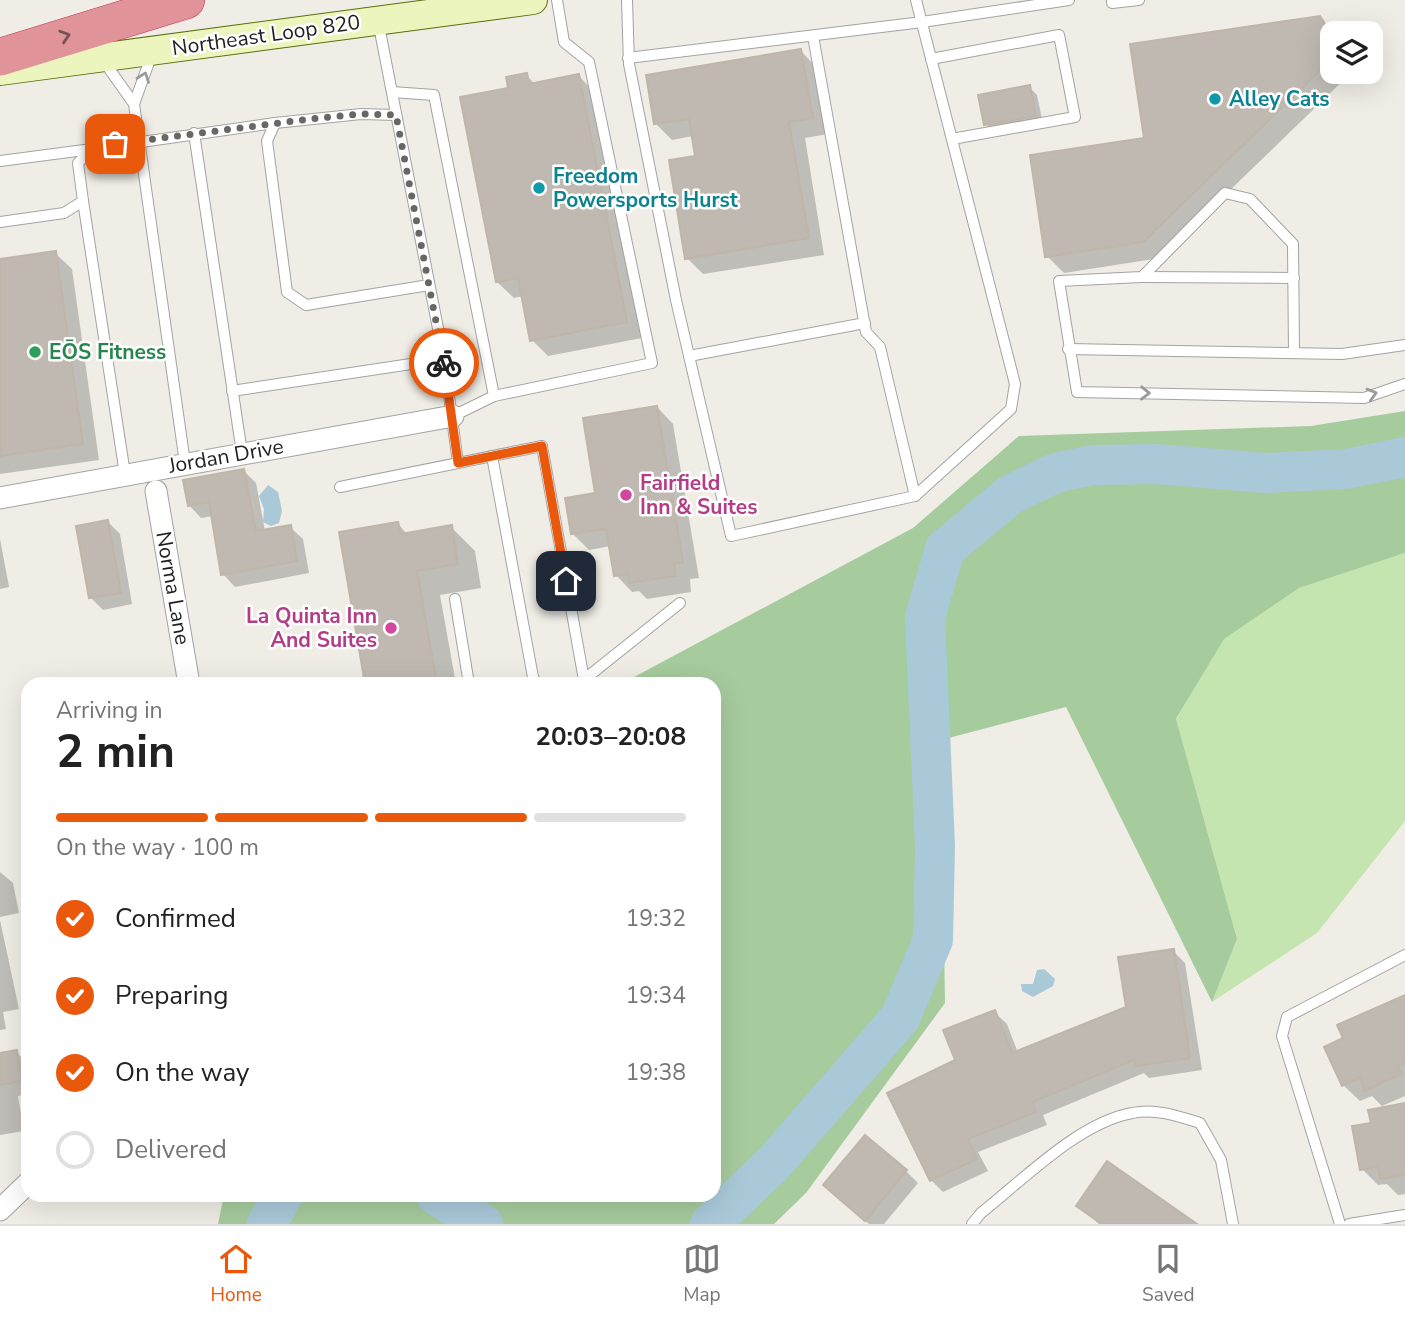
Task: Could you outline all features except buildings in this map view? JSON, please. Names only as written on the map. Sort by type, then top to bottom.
[{"type":"highway","points":[[0,57],[186,0]]},
{"type":"main road","name":"Northeast Loop 820","points":[[0,71],[533,0]]},
{"type":"street","name":"Jordan Drive","points":[[0,498],[453,416]]},
{"type":"street","name":"Norma Lane","points":[[156,491],[188,677]]},
{"type":"street","points":[[0,1210],[21,1190]]},
{"type":"lane","points":[[453,416],[494,396],[652,363],[589,62],[564,41],[557,0]]},
{"type":"lane","points":[[627,0],[628,58],[689,356],[731,536],[915,496],[1011,409],[1015,384],[916,0]]},
{"type":"lane","points":[[628,58],[922,22],[1069,0]]},
{"type":"lane","points":[[1112,0],[1112,3],[1139,0]]},
{"type":"lane","points":[[378,21],[444,359],[458,463]]},
{"type":"lane","points":[[931,59],[1059,35],[1075,117],[952,139]]},
{"type":"lane","points":[[813,36],[866,332],[880,347],[915,496]]},
{"type":"lane","points":[[134,104],[153,50]]},
{"type":"lane","points":[[102,57],[134,104],[185,463]]},
{"type":"lane","points":[[392,92],[434,95],[494,396]]},
{"type":"lane","points":[[0,160],[275,123],[362,114],[396,115]]},
{"type":"lane","points":[[275,123],[267,141],[287,292],[306,305],[429,285]]},
{"type":"lane","points":[[194,133],[242,453]]},
{"type":"lane","points":[[92,149],[78,163],[125,474]]},
{"type":"lane","points":[[1142,277],[1225,192],[1250,199],[1293,244],[1294,353]]},
{"type":"lane","points":[[0,222],[64,213],[83,201]]},
{"type":"lane","points":[[1293,278],[1142,277],[1059,281],[1077,392],[1364,398],[1405,384]]},
{"type":"lane","points":[[689,356],[865,323]]},
{"type":"lane","points":[[1068,349],[1342,354],[1405,345]]},
{"type":"lane","points":[[232,391],[444,359]]},
{"type":"lane","points":[[340,486],[542,446],[580,677]]},
{"type":"lane","points":[[492,456],[533,677]]},
{"type":"lane","points":[[455,599],[468,677]]},
{"type":"lane","points":[[587,677],[680,603]]},
{"type":"lane","points":[[1340,1224],[1282,1036],[1287,1017],[1405,955]]},
{"type":"lane","points":[[972,1224],[981,1213],[1083,1132],[1132,1113],[1166,1112],[1200,1124],[1221,1160],[1233,1224]]},
{"type":"lane","points":[[1349,1224],[1405,1215]]},
{"type":"green space","points":[[1405,411],[1405,553],[1299,588],[1224,639],[1176,719],[1237,939],[1212,1002],[1066,707],[941,740],[945,1003],[806,1193],[774,1224],[218,1224],[223,1202],[721,1202],[721,677],[634,677],[913,528],[1019,436],[1311,426]]},
{"type":"green space","points":[[1405,553],[1405,821],[1317,933],[1212,1002],[1237,939],[1176,720],[1223,639],[1299,588]]},
{"type":"water","points":[[268,485],[278,492],[282,511],[279,523],[271,526],[263,522],[264,509],[259,496]]},
{"type":"water","points":[[1044,969],[1055,979],[1053,986],[1033,997],[1022,991],[1021,984],[1033,984],[1037,970]]},
{"type":"waterway","points":[[710,1224],[774,1163],[900,1018],[933,940],[935,846],[925,617],[945,549],[1010,495],[1055,473],[1093,465],[1157,464],[1265,473],[1346,469],[1405,457]]},
{"type":"waterway","points":[[267,1224],[279,1202]]},
{"type":"waterway","points":[[447,1202],[483,1224]]},
{"type":"way so far","points":[[115,144],[318,118],[362,114],[396,115],[444,363]]},
{"type":"place","name":"Alley Cats","points":[[1215,99]]},
{"type":"place","name":"Freedom Powersports Hurst","points":[[539,188]]},
{"type":"place","name":"EŌS Fitness","points":[[35,352]]},
{"type":"place","name":"Fairfield Inn & Suites","points":[[626,495]]},
{"type":"place","name":"La Quinta Inn And Suites","points":[[391,628]]},
{"type":"route","points":[[444,363],[458,463],[542,446],[566,581]]}]
